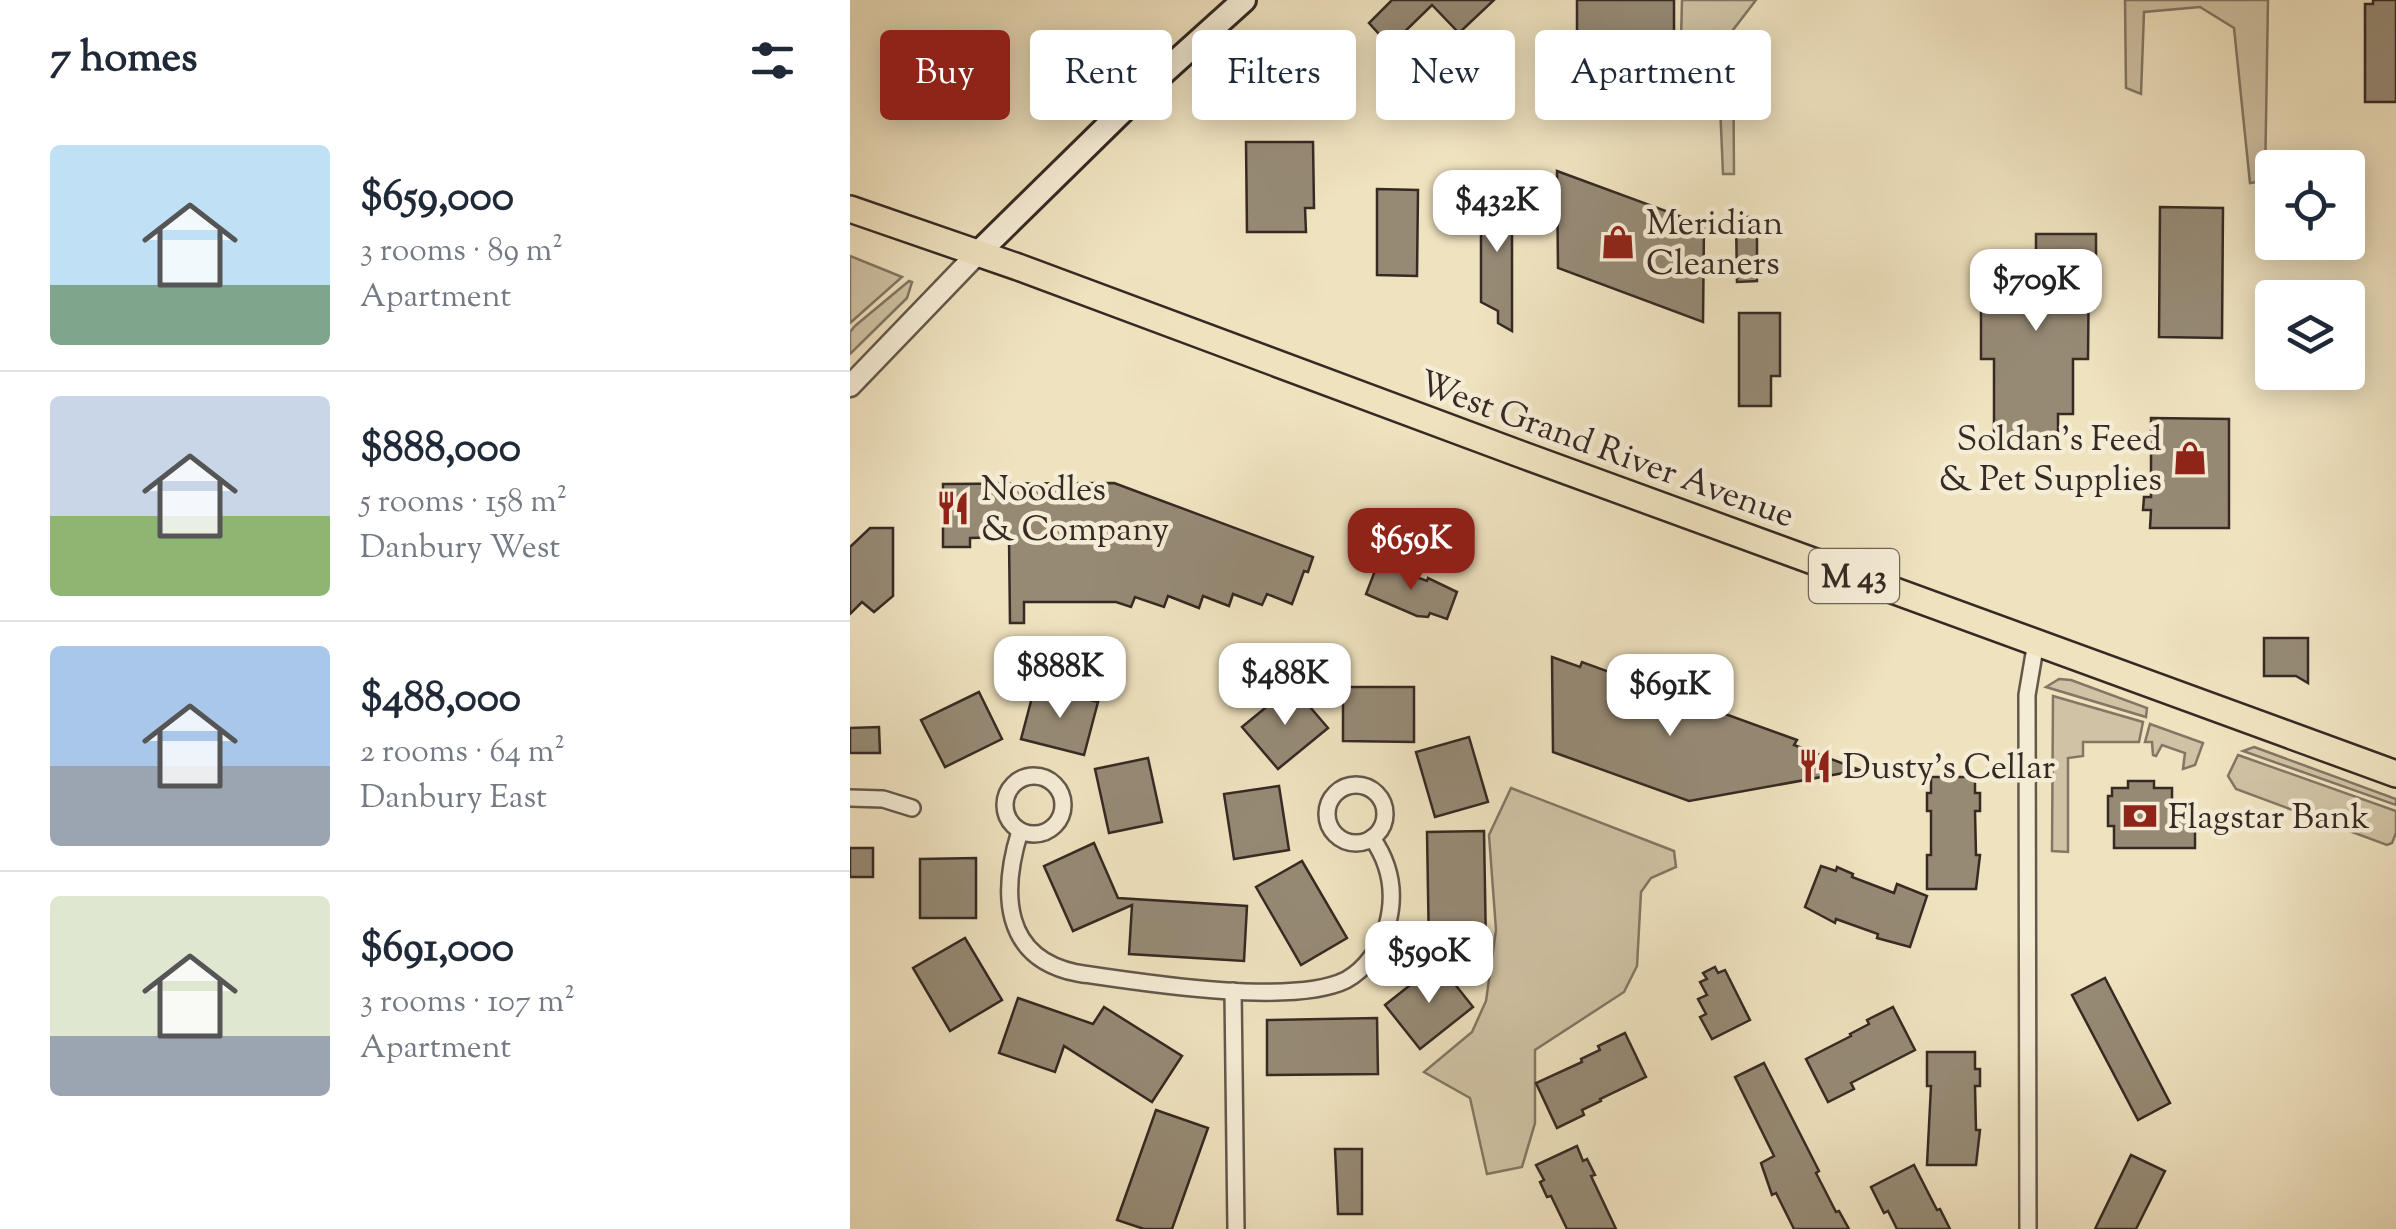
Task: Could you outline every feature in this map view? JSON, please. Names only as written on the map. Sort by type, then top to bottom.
[{"type":"main road","points":[[978,254],[1143,91],[1244,0]]},
{"type":"main road","name":"West Grand River Avenue","points":[[850,210],[2396,774]]},
{"type":"street","points":[[850,386],[978,254]]},
{"type":"street","points":[[2028,1229],[2027,695],[2036,642]]},
{"type":"street","points":[[850,798],[883,799],[912,808]]},
{"type":"street","points":[[1020,831],[1012,861],[1010,902],[1016,930],[1030,953],[1054,968],[1076,973],[1233,991],[1320,986],[1344,980],[1362,968],[1384,937],[1392,900],[1390,871],[1372,838]]},
{"type":"street","points":[[1233,991],[1236,1229]]},
{"type":"shaded area","points":[[1682,0],[1756,0],[1733,30],[1681,30]]},
{"type":"shaded area","points":[[2125,0],[2268,0],[2266,150],[2255,150],[2255,182],[2250,183],[2234,28],[2200,7],[2144,12],[2141,94],[2126,88]]},
{"type":"shaded area","points":[[1721,120],[1734,120],[1734,174],[1723,174]]},
{"type":"shaded area","points":[[850,256],[902,277],[850,323]]},
{"type":"shaded area","points":[[912,282],[907,298],[850,354],[850,332]]},
{"type":"shaded area","points":[[2059,679],[2147,708],[2146,717],[2046,687]]},
{"type":"shaded area","points":[[2053,696],[2143,722],[2139,742],[2083,742],[2083,756],[2068,758],[2068,852],[2052,851]]},
{"type":"shaded area","points":[[2150,724],[2203,743],[2195,765],[2183,769],[2185,753],[2162,745],[2153,755],[2152,742],[2145,742]]},
{"type":"shaded area","points":[[2254,747],[2396,799],[2396,805],[2243,751]]},
{"type":"shaded area","points":[[2238,755],[2396,811],[2392,843],[2387,845],[2236,789],[2228,776]]},
{"type":"shaded area","points":[[1511,788],[1674,851],[1676,867],[1651,878],[1641,892],[1637,966],[1624,992],[1535,1050],[1535,1123],[1522,1167],[1487,1174],[1470,1098],[1424,1072],[1472,1032],[1486,1001],[1496,930],[1489,835]]},
{"type":"building","points":[[1392,0],[1494,0],[1462,30],[1456,30],[1432,5],[1406,30],[1376,31],[1369,23]]},
{"type":"building","points":[[1577,0],[1674,0],[1674,30],[1577,30]]},
{"type":"building","points":[[2373,0],[2396,0],[2396,102],[2365,102],[2365,4],[2373,4]]},
{"type":"building","points":[[1246,142],[1313,142],[1314,208],[1305,208],[1306,232],[1247,232]]},
{"type":"building","points":[[1557,171],[1704,225],[1703,322],[1558,268]]},
{"type":"building","points":[[1377,189],[1418,190],[1417,276],[1377,275]]},
{"type":"building","points":[[1481,193],[1512,193],[1512,331],[1498,323],[1498,311],[1481,302]]},
{"type":"building","points":[[2160,207],[2223,208],[2222,338],[2159,337]]},
{"type":"building","points":[[1736,217],[1757,217],[1757,281],[1737,282]]},
{"type":"building","points":[[2036,234],[2096,234],[2096,259],[2089,259],[2088,359],[2073,359],[2073,414],[2058,414],[2058,437],[2035,452],[2011,437],[1994,437],[1994,359],[1981,359],[1981,258],[2036,258]]},
{"type":"building","points":[[1739,313],[1780,313],[1780,376],[1771,376],[1771,406],[1739,406]]},
{"type":"building","name":"Soldan's Feed & Pet Supplies","points":[[2151,418],[2229,419],[2229,528],[2150,528],[2151,510],[2143,510],[2144,497],[2151,497]]},
{"type":"building","points":[[1114,483],[1313,557],[1292,604],[1267,594],[1262,605],[1233,594],[1229,606],[1203,596],[1199,608],[1168,596],[1164,607],[1135,597],[1131,607],[1116,602],[1024,602],[1024,623],[1010,623],[1009,537],[970,538],[970,547],[943,547],[943,484]]},
{"type":"building","points":[[870,528],[893,528],[893,596],[874,612],[862,602],[850,614],[850,547]]},
{"type":"building","points":[[1378,563],[1427,581],[1428,578],[1457,592],[1447,619],[1430,613],[1428,617],[1417,616],[1366,594]]},
{"type":"building","points":[[2264,638],[2308,638],[2308,683],[2296,676],[2264,676]]},
{"type":"building","points":[[1552,657],[1580,667],[1582,662],[1797,740],[1794,745],[1860,770],[1689,801],[1553,752]]},
{"type":"building","points":[[1035,686],[1098,702],[1084,755],[1021,739]]},
{"type":"building","points":[[1292,686],[1328,728],[1278,769],[1242,727]]},
{"type":"building","points":[[1343,687],[1414,687],[1414,742],[1343,741]]},
{"type":"building","points":[[979,692],[1002,739],[945,767],[921,720]]},
{"type":"building","points":[[879,727],[880,753],[850,753],[850,728]]},
{"type":"building","points":[[1469,737],[1488,802],[1435,817],[1416,752]]},
{"type":"building","points":[[1148,758],[1162,822],[1109,833],[1095,769]]},
{"type":"building","points":[[1931,777],[1975,777],[1975,793],[1980,793],[1980,811],[1975,811],[1976,855],[1980,855],[1976,889],[1927,889],[1931,811],[1927,811],[1927,793],[1931,793]]},
{"type":"building","name":"Flagstar Bank","points":[[2128,781],[2154,781],[2154,788],[2172,788],[2172,819],[2195,819],[2195,848],[2114,848],[2114,826],[2108,826],[2108,796],[2112,796],[2112,788],[2128,788]]},
{"type":"building","points":[[1279,786],[1289,850],[1234,859],[1224,794]]},
{"type":"building","points":[[1484,831],[1486,948],[1429,949],[1427,832]]},
{"type":"building","points":[[1094,843],[1118,898],[1247,906],[1244,961],[1129,954],[1132,905],[1073,931],[1044,866]]},
{"type":"building","points":[[850,848],[873,848],[873,877],[850,877]]},
{"type":"building","points":[[976,858],[976,918],[920,918],[920,859]]},
{"type":"building","points":[[1302,861],[1347,938],[1301,965],[1256,887]]},
{"type":"building","points":[[1821,866],[1836,871],[1837,867],[1894,893],[1897,884],[1927,896],[1910,947],[1877,938],[1878,934],[1836,919],[1835,923],[1805,907]]},
{"type":"building","points":[[965,938],[1002,1000],[950,1031],[913,968]]},
{"type":"building","points":[[1438,963],[1473,1007],[1420,1049],[1385,1005]]},
{"type":"building","points":[[1715,967],[1718,973],[1725,970],[1750,1020],[1712,1039],[1700,1017],[1706,1014],[1698,999],[1707,995],[1700,982],[1707,979],[1703,973]]},
{"type":"building","points":[[2105,978],[2170,1103],[2138,1120],[2072,995]]},
{"type":"building","points":[[1018,998],[1093,1024],[1104,1007],[1182,1056],[1152,1102],[1064,1046],[1055,1072],[999,1053]]},
{"type":"building","points":[[1893,1007],[1915,1050],[1851,1083],[1854,1089],[1828,1102],[1806,1059],[1851,1036],[1869,1024],[1867,1020]]},
{"type":"building","points":[[1377,1018],[1378,1074],[1267,1075],[1267,1020]]},
{"type":"building","points":[[1625,1033],[1646,1077],[1600,1099],[1582,1110],[1584,1115],[1557,1128],[1536,1083],[1582,1062],[1581,1059],[1600,1050],[1598,1046]]},
{"type":"building","points":[[1927,1052],[1975,1052],[1975,1069],[1980,1069],[1980,1086],[1975,1086],[1976,1130],[1980,1130],[1976,1165],[1927,1165],[1931,1086],[1927,1086]]},
{"type":"building","points":[[1764,1063],[1819,1171],[1816,1173],[1849,1229],[1794,1229],[1776,1193],[1772,1195],[1761,1163],[1774,1156],[1735,1077]]},
{"type":"building","points":[[1156,1110],[1208,1128],[1172,1229],[1144,1229],[1117,1220]]},
{"type":"building","points":[[1577,1146],[1595,1175],[1591,1176],[1616,1229],[1567,1229],[1551,1196],[1547,1197],[1536,1165]]},
{"type":"building","points":[[1335,1149],[1362,1149],[1362,1214],[1338,1214]]},
{"type":"building","points":[[2131,1155],[2165,1171],[2136,1229],[2095,1229]]},
{"type":"building","points":[[1914,1165],[1950,1229],[1897,1229],[1888,1211],[1884,1213],[1871,1187]]},
{"type":"place","name":"Meridian Cleaners","points":[[1618,242]]},
{"type":"place","name":"Soldan's Feed & Pet Supplies","points":[[2190,458]]},
{"type":"place","name":"Noodles & Company","points":[[953,508]]},
{"type":"place","name":"Dusty's Cellar","points":[[1815,766]]},
{"type":"place","name":"Flagstar Bank","points":[[2140,816]]}]
